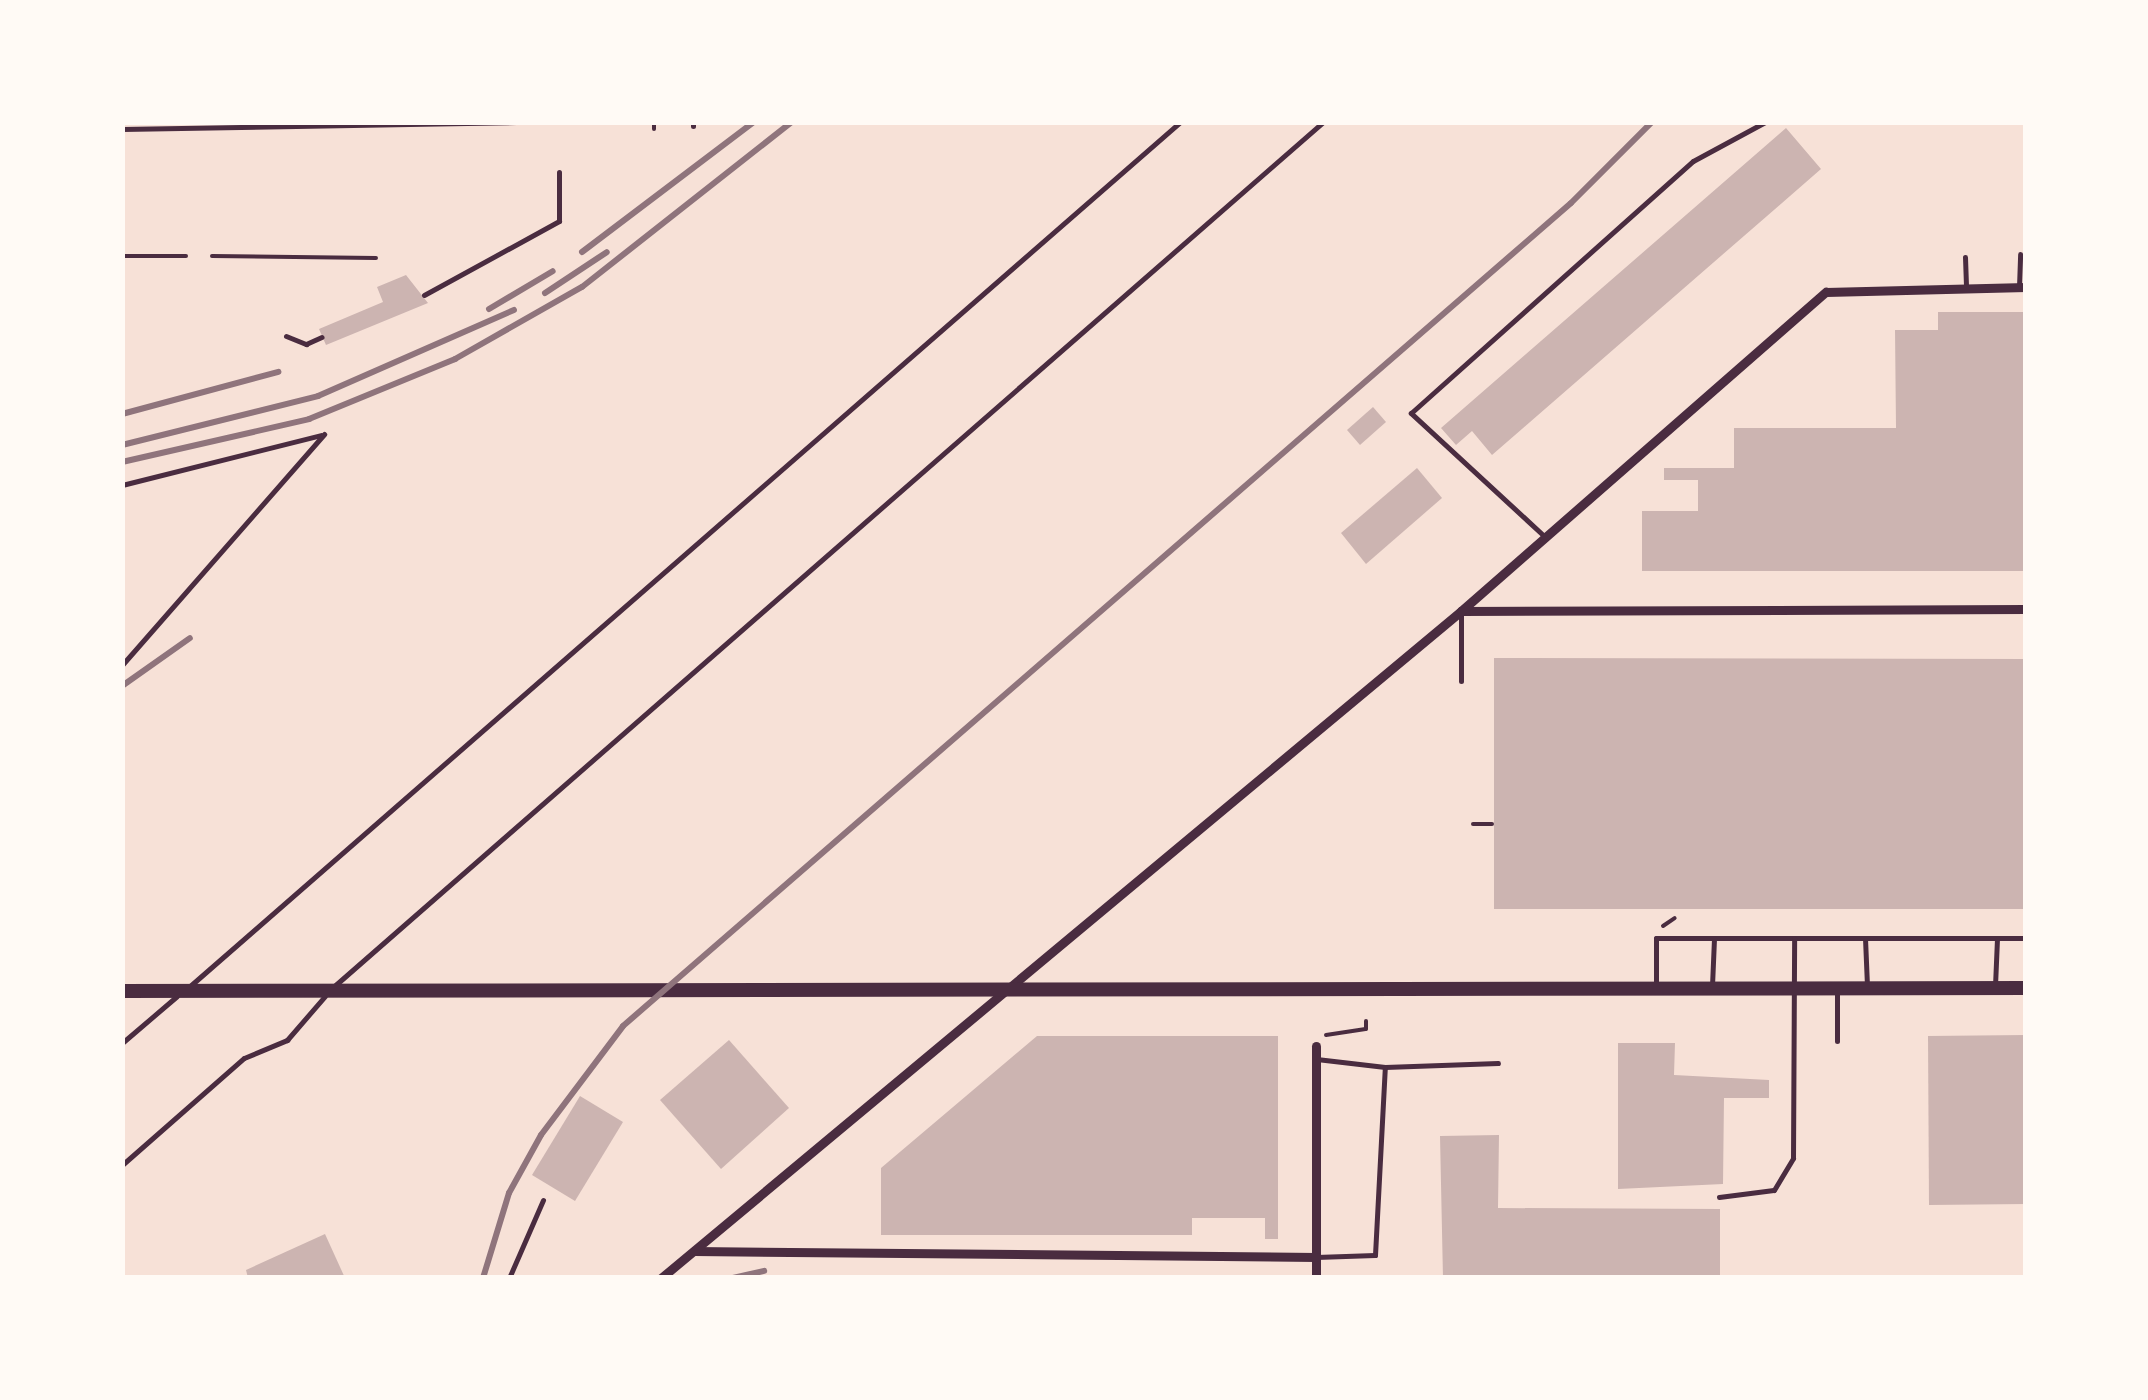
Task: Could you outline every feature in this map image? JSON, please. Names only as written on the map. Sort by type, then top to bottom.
[{"type":"main road","points":[[122,992],[2026,988]]},
{"type":"street","points":[[661,1278],[1461,612],[1544,535],[1826,292],[2022,288]]},
{"type":"street","points":[[1461,612],[2026,608]]},
{"type":"street","points":[[1316,1046],[1316,1278]]},
{"type":"street","points":[[692,1252],[1316,1257]]},
{"type":"lane","points":[[122,130],[516,122]]},
{"type":"lane","points":[[122,1043],[1180,122]]},
{"type":"lane","points":[[122,1166],[244,1058],[287,1040],[362,952],[1323,122]]},
{"type":"lane","points":[[1544,535],[1411,413],[1692,161],[1765,122]]},
{"type":"lane","points":[[424,295],[559,222],[559,172]]},
{"type":"lane","points":[[2020,254],[2022,288]]},
{"type":"lane","points":[[1965,258],[1966,288]]},
{"type":"lane","points":[[286,336],[306,344],[322,337]]},
{"type":"lane","points":[[122,485],[324,434],[122,665]]},
{"type":"lane","points":[[1460,682],[1461,612]]},
{"type":"lane","points":[[1656,990],[1656,938],[2026,938]]},
{"type":"lane","points":[[1712,989],[1714,938]]},
{"type":"lane","points":[[1720,1197],[1774,1190],[1790,1167],[1794,938]]},
{"type":"lane","points":[[1865,938],[1867,989]]},
{"type":"lane","points":[[1994,988],[1997,938]]},
{"type":"lane","points":[[1837,989],[1837,1040]]},
{"type":"lane","points":[[1316,1058],[1385,1067],[1498,1063]]},
{"type":"lane","points":[[1316,1257],[1375,1255],[1385,1067]]},
{"type":"lane","points":[[509,1278],[544,1200]]},
{"type":"path","points":[[122,256],[186,256]]},
{"type":"path","points":[[212,256],[376,258]]},
{"type":"path","points":[[1473,824],[1492,824]]},
{"type":"path","points":[[1664,917],[1675,918]]},
{"type":"path","points":[[1316,1046],[1330,1030],[1366,1029],[1366,1021]]},
{"type":"building","points":[[1786,128],[1821,169],[1492,455],[1472,431],[1456,445],[1441,428]]},
{"type":"building","points":[[406,275],[428,303],[326,345],[319,329],[383,302],[377,287]]},
{"type":"building","points":[[1938,312],[2026,312],[2026,571],[1642,571],[1642,511],[1698,511],[1698,480],[1664,480],[1664,468],[1734,468],[1734,428],[1896,428],[1895,330],[1938,330]]},
{"type":"building","points":[[1373,407],[1386,422],[1360,445],[1347,430]]},
{"type":"building","points":[[1417,468],[1442,498],[1366,564],[1341,533]]},
{"type":"building","points":[[1494,658],[2026,659],[2026,909],[1494,909]]},
{"type":"building","points":[[2026,1035],[2026,1204],[1929,1205],[1928,1036]]},
{"type":"building","points":[[1037,1036],[1278,1036],[1278,1239],[1265,1239],[1265,1218],[1192,1218],[1192,1235],[881,1235],[881,1168]]},
{"type":"building","points":[[729,1040],[789,1108],[721,1169],[660,1100]]},
{"type":"building","points":[[1618,1043],[1675,1043],[1674,1075],[1769,1080],[1769,1098],[1724,1098],[1723,1184],[1618,1189]]},
{"type":"building","points":[[580,1096],[623,1122],[575,1201],[532,1175]]},
{"type":"building","points":[[1499,1135],[1498,1208],[1720,1209],[1720,1278],[1443,1278],[1440,1136]]},
{"type":"building","points":[[325,1234],[345,1278],[248,1278],[246,1270]]},
{"type":"railway","points":[[582,252],[754,122]]},
{"type":"railway","points":[[122,462],[309,419],[455,359],[582,287],[792,122]]},
{"type":"railway","points":[[483,1278],[509,1193],[541,1135],[623,1026],[1571,203],[1652,122]]},
{"type":"railway","points":[[545,293],[607,252]]},
{"type":"railway","points":[[489,309],[553,271]]},
{"type":"railway","points":[[122,445],[318,396],[514,310]]},
{"type":"railway","points":[[122,414],[278,372]]},
{"type":"railway","points":[[122,686],[190,638]]},
{"type":"railway","points":[[733,1278],[764,1271]]}]
